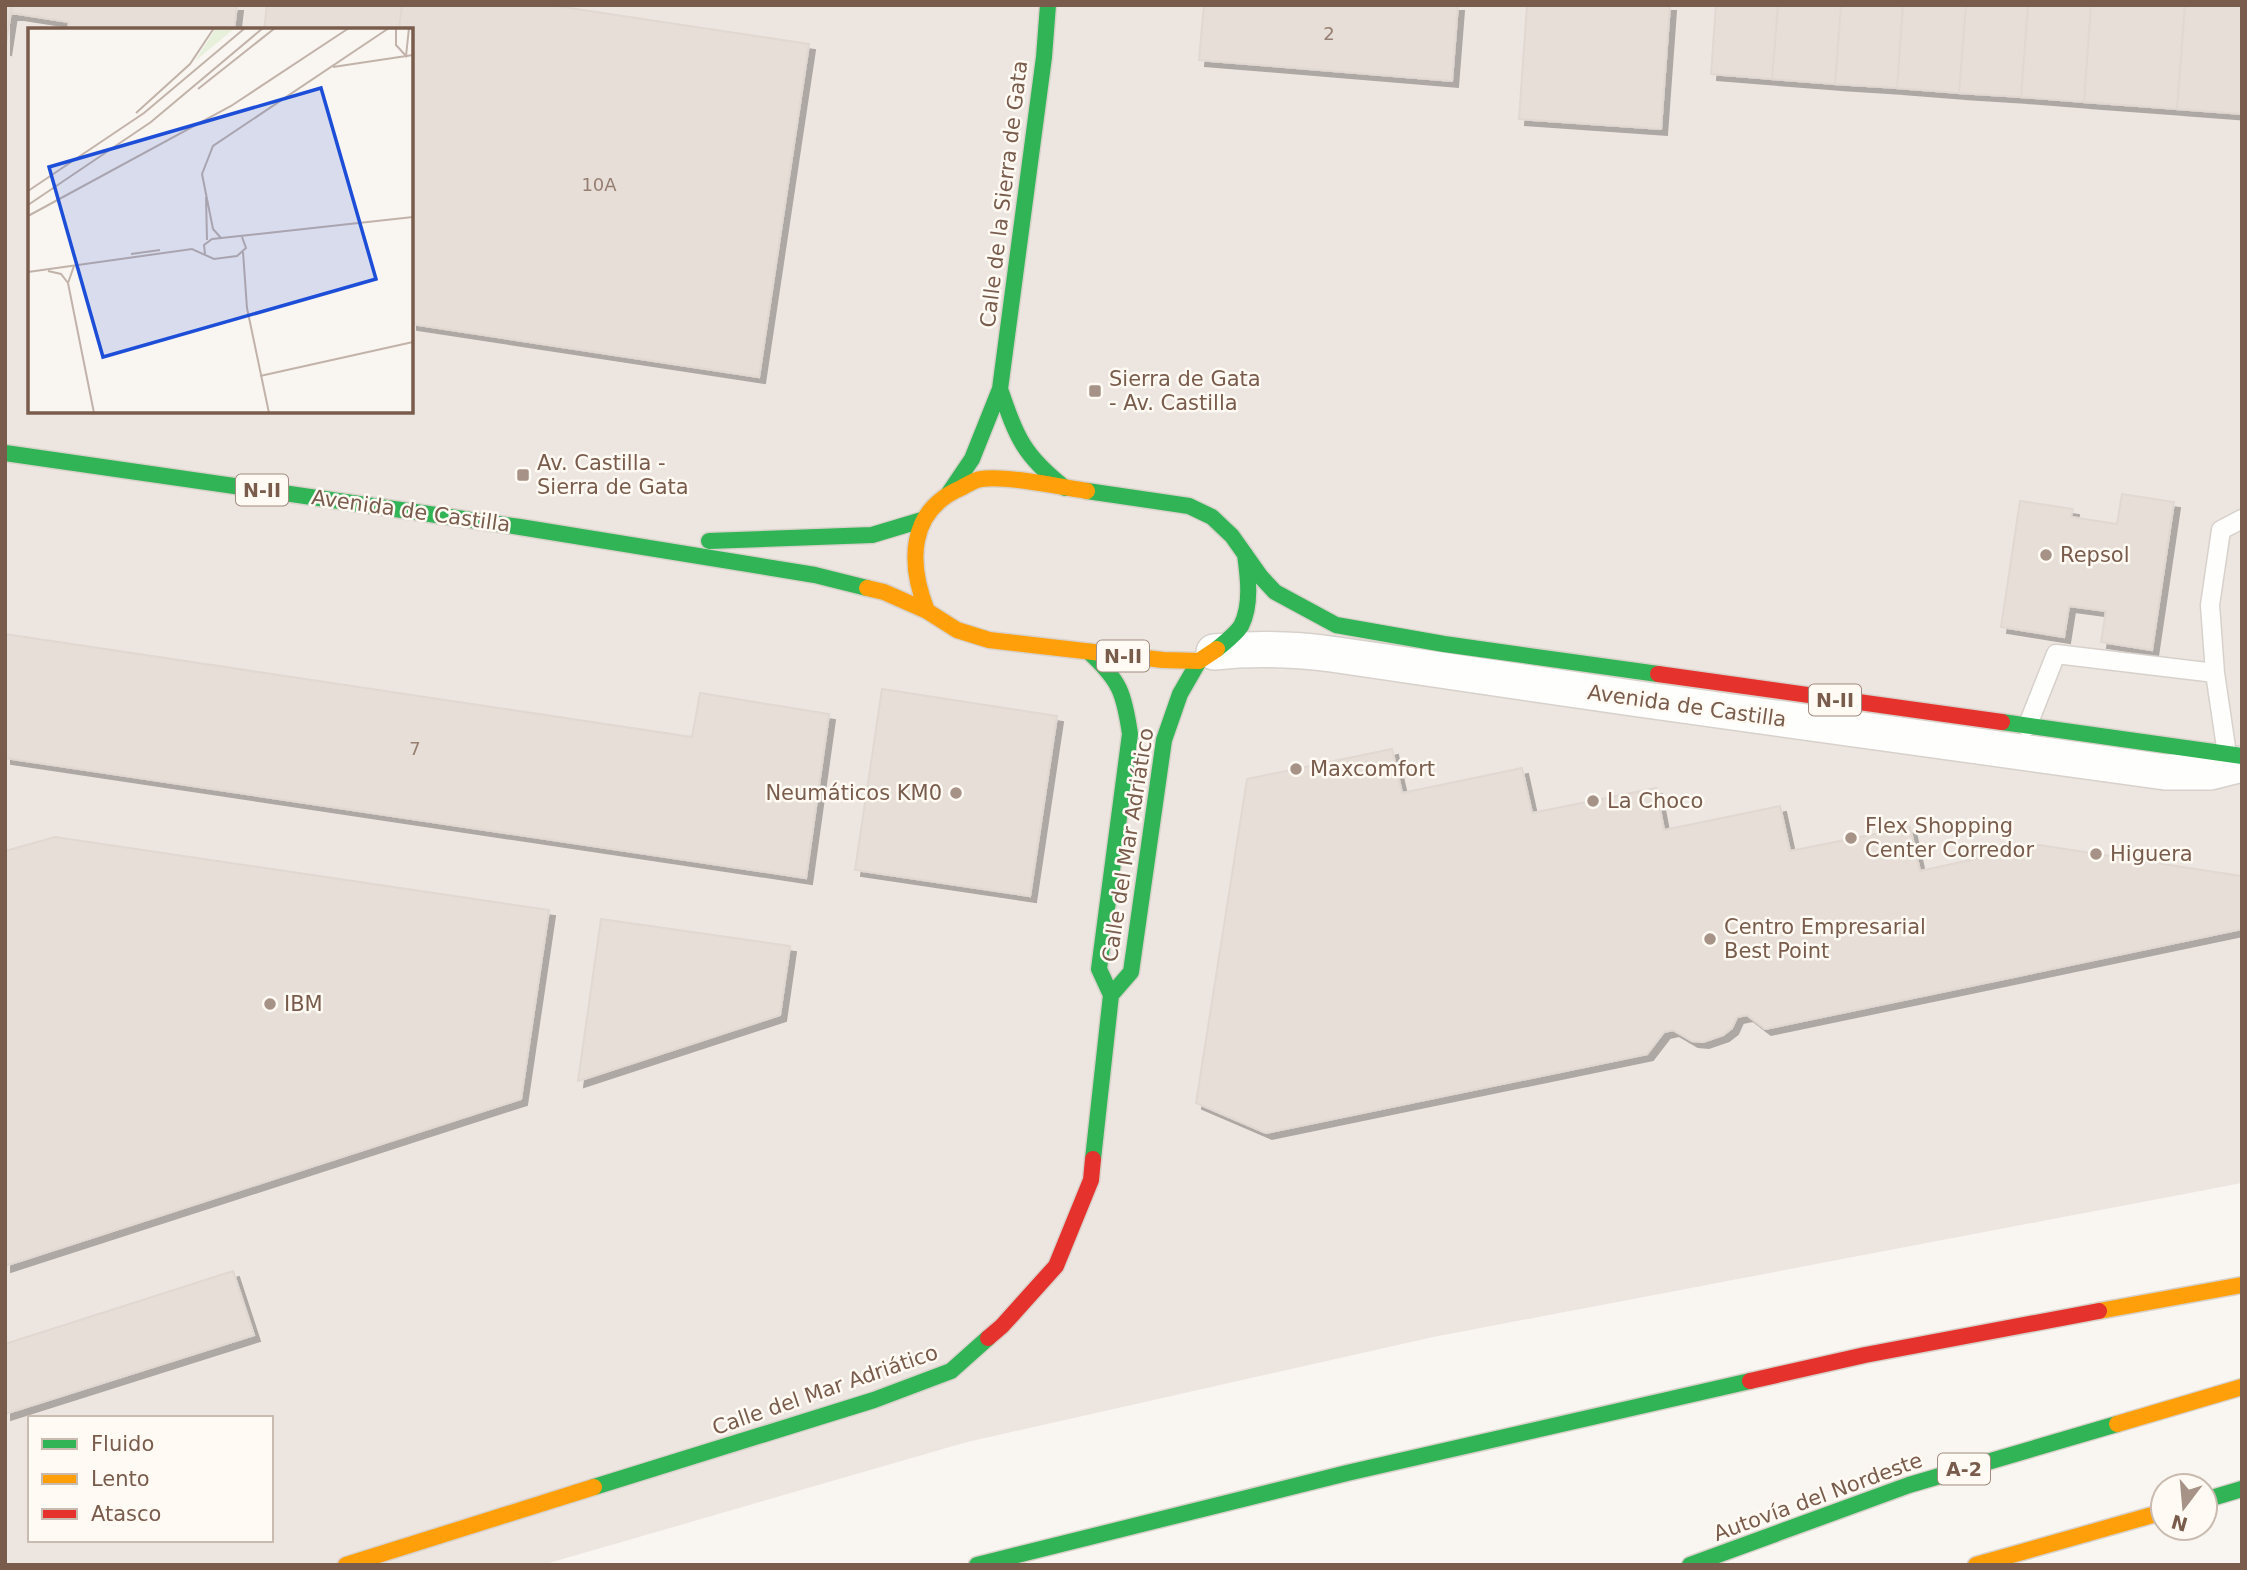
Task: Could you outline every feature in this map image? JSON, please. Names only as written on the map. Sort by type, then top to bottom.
[{"type":"main road","name":"Calle de la Sierra de Gata","points":[[949,493],[972,459],[1000,389],[1042,71],[1048,5]]},
{"type":"main road","name":"Calle de la Sierra de Gata","points":[[1000,389],[1013,430],[1023,447],[1036,465],[1065,488]]},
{"type":"main road","name":"Avenida de Castilla","points":[[5,453],[609,540],[724,562],[815,575],[884,592],[928,611]]},
{"type":"main road","name":"N-II","points":[[922,520],[949,493],[980,479],[1002,479],[1189,506],[1212,517],[1232,536],[1245,554]]},
{"type":"main road","name":"Avenida de Castilla","points":[[609,540],[728,541],[872,535],[922,520]]},
{"type":"main road","points":[[922,520],[916,550],[918,588],[928,611]]},
{"type":"main road","name":"Avenida de Castilla","points":[[1245,554],[1275,592],[1336,625],[1444,644],[2237,758]]},
{"type":"main road","name":"Calle del Mar Adriático","points":[[1111,995],[1131,972],[1164,740],[1180,694],[1206,656],[1233,635],[1241,625],[1246,607],[1248,578],[1245,554]]},
{"type":"main road","name":"N-II","points":[[928,611],[957,630],[989,640],[1163,660],[1206,656]]},
{"type":"main road","name":"Calle del Mar Adriático","points":[[346,1565],[874,1401],[951,1371],[1002,1326],[1056,1266],[1091,1180],[1111,995],[1100,969],[1130,734],[1125,695],[1113,674],[1090,653]]},
{"type":"main road","points":[[977,1565],[1347,1473],[1865,1355],[2242,1285]]},
{"type":"main road","name":"Autovía del Nordeste","points":[[1690,1565],[1909,1485],[2242,1387]]},
{"type":"main road","points":[[2219,1496],[2242,1489]]},
{"type":"main road","points":[[1976,1565],[2149,1515]]},
{"type":"street","name":"Avenida de Castilla","points":[[1206,656],[1240,649],[1288,649],[1331,654],[2165,772],[2210,772],[2237,758]]},
{"type":"lane","points":[[2237,758],[2215,673],[2210,605],[2221,530],[2242,519]]},
{"type":"lane","points":[[2027,727],[2056,654],[2215,673]]},
{"type":"shaded area","points":[[5,5],[2242,5],[2242,1183],[1433,1337],[967,1442],[542,1565],[5,1565]]},
{"type":"building","points":[[5,5],[12,5],[5,50]]},
{"type":"building","points":[[12,5],[237,5],[234,28],[68,28],[69,22],[11,13]]},
{"type":"building","points":[[267,5],[402,5],[399,28],[264,28]]},
{"type":"building","points":[[402,5],[550,5],[809,44],[759,377],[413,324],[413,28],[399,28]]},
{"type":"building","points":[[1204,5],[1458,5],[1452,81],[1199,60]]},
{"type":"building","points":[[1527,5],[1670,5],[1661,129],[1519,119]]},
{"type":"building","points":[[1716,5],[1778,5],[1772,79],[1711,74]]},
{"type":"building","points":[[1778,5],[1841,5],[1835,84],[1772,79]]},
{"type":"building","points":[[1841,5],[1903,5],[1897,88],[1835,84]]},
{"type":"building","points":[[1903,5],[1966,5],[1959,93],[1897,88]]},
{"type":"building","points":[[1966,5],[2028,5],[2021,97],[1959,93]]},
{"type":"building","points":[[2028,5],[2091,5],[2084,102],[2021,97]]},
{"type":"building","points":[[2091,5],[2185,5],[2177,109],[2084,102]]},
{"type":"building","points":[[2185,5],[2242,5],[2242,114],[2177,109]]},
{"type":"building","points":[[2122,494],[2174,502],[2152,650],[2101,642],[2106,611],[2069,606],[2064,637],[2001,627],[2020,501],[2073,509],[2071,517],[2117,524]]},
{"type":"building","points":[[5,634],[692,737],[700,693],[829,714],[806,878],[5,758]]},
{"type":"building","name":"Neumáticos KM0","points":[[882,689],[1057,716],[1030,896],[855,870]]},
{"type":"building","name":"Centro Empresarial Best Point","points":[[1392,749],[1402,793],[1522,768],[1532,813],[1656,788],[1664,830],[1780,806],[1790,851],[1910,827],[1920,871],[2039,845],[2242,876],[2242,929],[1765,1029],[1747,1015],[1737,1017],[1732,1028],[1723,1035],[1703,1042],[1692,1041],[1673,1030],[1664,1032],[1647,1054],[1266,1133],[1196,1103],[1247,779]]},
{"type":"building","name":"IBM","points":[[55,837],[549,910],[521,1099],[5,1266],[5,851]]},
{"type":"building","points":[[601,919],[790,946],[780,1015],[578,1081]]},
{"type":"building","points":[[233,1271],[254,1335],[5,1414],[5,1344]]},
{"type":"traffic: fast","points":[[949,493],[972,459],[1000,389],[1044,57],[1048,5]]},
{"type":"traffic: fast","points":[[1000,389],[1011,420],[1030,455],[1065,488]]},
{"type":"traffic: fast","points":[[5,453],[520,527],[815,575],[867,588]]},
{"type":"traffic: fast","points":[[1087,491],[1189,506],[1212,517],[1232,536],[1275,592],[1336,625],[1444,644],[1658,674]]},
{"type":"traffic: fast","points":[[709,541],[872,535],[922,520]]},
{"type":"traffic: fast","points":[[1217,649],[1241,626],[1247,609],[1245,554]]},
{"type":"traffic: fast","points":[[1090,653],[1119,689],[1130,734],[1099,969],[1111,995],[1093,1159]]},
{"type":"traffic: fast","points":[[1111,995],[1131,972],[1164,740],[1180,694],[1199,661]]},
{"type":"traffic: fast","points":[[2002,722],[2242,756]]},
{"type":"traffic: fast","points":[[594,1487],[874,1400],[951,1371],[988,1338]]},
{"type":"traffic: fast","points":[[977,1565],[1347,1473],[1750,1381]]},
{"type":"traffic: fast","points":[[1690,1565],[1909,1485],[2117,1424]]},
{"type":"traffic: fast","points":[[2219,1496],[2242,1489]]},
{"type":"traffic: slow","points":[[927,611],[917,575],[917,540],[922,524],[931,510],[944,498],[976,480],[991,478],[1087,491]]},
{"type":"traffic: slow","points":[[867,588],[884,592],[927,611],[957,630],[989,640],[1163,660],[1199,661],[1217,649]]},
{"type":"traffic: slow","points":[[2099,1311],[2242,1285]]},
{"type":"traffic: slow","points":[[2117,1424],[2242,1387]]},
{"type":"traffic: slow","points":[[346,1565],[594,1487]]},
{"type":"traffic: slow","points":[[1976,1565],[2149,1516]]},
{"type":"traffic: jam","points":[[1658,674],[2002,722]]},
{"type":"traffic: jam","points":[[988,1338],[1056,1266],[1091,1180],[1093,1159]]},
{"type":"traffic: jam","points":[[1750,1381],[1865,1355],[2099,1311]]},
{"type":"place","name":"Sierra de Gata - Av. Castilla","points":[[1095,391]]},
{"type":"place","name":"Av. Castilla - Sierra de Gata","points":[[523,475]]},
{"type":"place","name":"Repsol","points":[[2046,555]]},
{"type":"place","name":"Maxcomfort","points":[[1296,769]]},
{"type":"place","name":"Neumáticos KM0","points":[[956,793]]},
{"type":"place","name":"La Choco","points":[[1593,801]]},
{"type":"place","name":"Flex Shopping Center Corredor","points":[[1851,838]]},
{"type":"place","name":"Higuera","points":[[2096,854]]},
{"type":"place","name":"Centro Empresarial Best Point","points":[[1710,939]]},
{"type":"place","name":"IBM","points":[[270,1004]]}]
